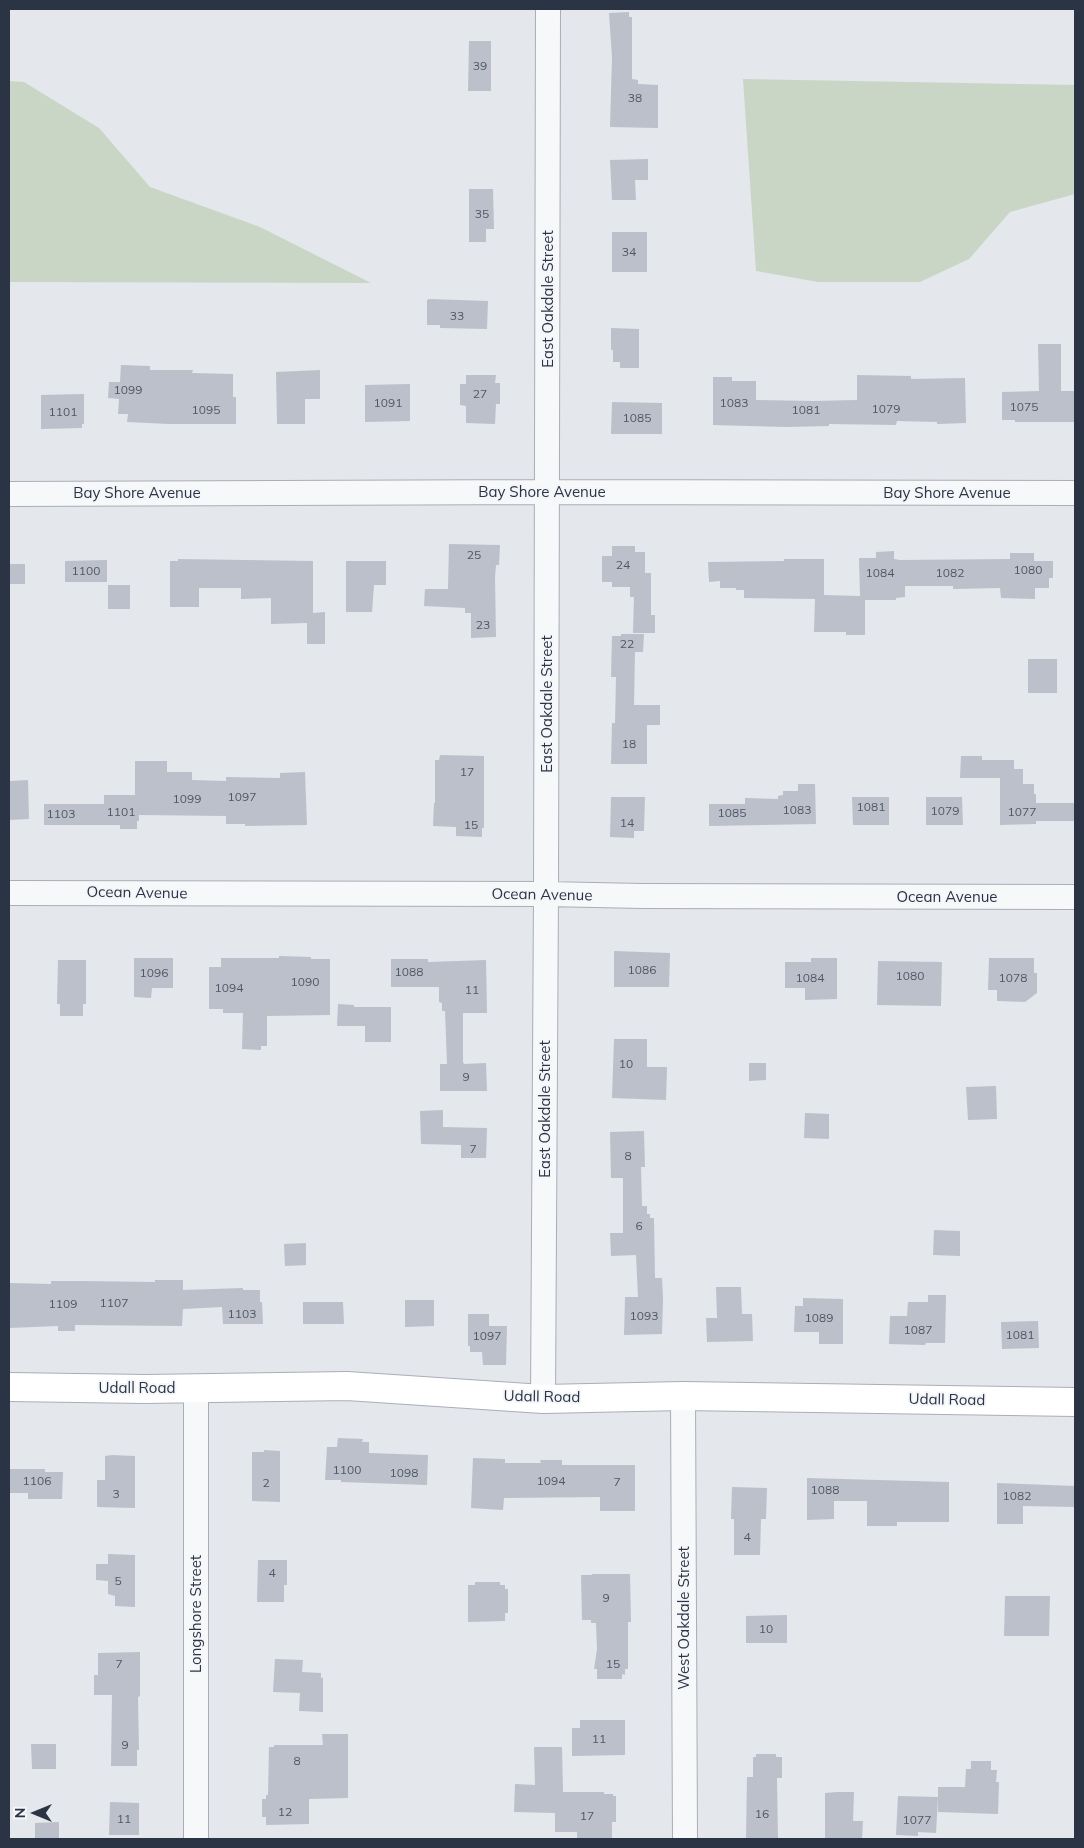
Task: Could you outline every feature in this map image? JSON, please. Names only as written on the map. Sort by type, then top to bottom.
[{"type":"street","name":"East Oakdale Street","points":[[543,1399],[548,9]]},
{"type":"street","name":"Bay Shore Avenue","points":[[9,494],[1075,493]]},
{"type":"street","name":"Ocean Avenue","points":[[9,893],[1075,896]]},
{"type":"street","name":"Udall Road","points":[[9,1387],[196,1389],[348,1386],[543,1399],[683,1396],[1075,1402]]},
{"type":"street","name":"Longshore Street","points":[[196,1389],[196,1839]]},
{"type":"street","name":"West Oakdale Street","points":[[683,1396],[685,1839]]},
{"type":"green space","points":[[743,79],[1075,85],[1075,194],[1010,212],[969,259],[920,282],[818,282],[756,271]]},
{"type":"green space","points":[[9,81],[24,82],[99,128],[150,187],[260,227],[371,283],[9,282]]},
{"type":"building","points":[[629,12],[629,17],[632,17],[632,79],[638,80],[638,84],[658,85],[658,128],[610,127],[612,57],[609,13]]},
{"type":"building","points":[[469,41],[491,41],[491,91],[468,91]]},
{"type":"building","points":[[648,159],[648,180],[635,180],[636,200],[612,200],[610,160]]},
{"type":"building","points":[[469,189],[493,189],[494,229],[486,229],[486,242],[469,242]]},
{"type":"building","points":[[612,232],[647,232],[647,272],[612,272]]},
{"type":"building","points":[[427,300],[488,301],[487,329],[440,328],[440,325],[427,325]]},
{"type":"building","points":[[611,328],[639,329],[639,368],[620,368],[620,362],[613,362]]},
{"type":"building","points":[[1038,344],[1061,344],[1061,391],[1075,391],[1075,422],[1015,422],[1015,420],[1002,420],[1002,392],[1039,391]]},
{"type":"building","points":[[121,365],[150,366],[150,370],[193,370],[192,373],[233,374],[233,397],[236,397],[236,424],[127,422],[128,414],[118,414],[119,399],[108,398],[109,382],[120,382]]},
{"type":"building","points":[[320,370],[320,399],[305,399],[305,424],[277,424],[276,372]]},
{"type":"building","points":[[466,375],[496,375],[495,383],[500,383],[500,404],[496,404],[495,424],[466,423],[466,406],[460,405],[460,384],[466,384]]},
{"type":"building","points":[[857,375],[911,376],[911,379],[965,378],[966,423],[937,424],[937,422],[897,421],[896,425],[829,424],[829,426],[786,427],[713,425],[713,377],[732,377],[732,381],[756,381],[756,400],[813,401],[857,400]]},
{"type":"building","points":[[410,384],[410,421],[365,422],[365,385]]},
{"type":"building","points":[[84,394],[84,424],[82,424],[82,428],[41,429],[41,395]]},
{"type":"building","points":[[612,402],[662,403],[662,434],[611,434]]},
{"type":"building","points":[[449,544],[500,545],[499,565],[496,565],[495,577],[496,637],[471,638],[471,613],[465,613],[465,608],[424,606],[425,589],[448,589]]},
{"type":"building","points":[[612,546],[635,546],[635,552],[645,552],[645,573],[651,573],[651,615],[655,615],[655,633],[633,633],[634,597],[630,597],[630,587],[612,587],[612,582],[602,582],[602,556],[612,556]]},
{"type":"building","points":[[894,551],[894,559],[900,560],[1010,559],[1010,553],[1034,553],[1034,561],[1053,561],[1053,578],[1049,578],[1049,588],[1035,588],[1035,599],[1001,598],[1000,588],[953,589],[953,586],[905,586],[905,597],[896,598],[896,600],[865,600],[865,635],[846,635],[846,632],[814,632],[815,599],[744,598],[744,590],[720,588],[720,581],[709,582],[708,562],[824,559],[824,595],[860,596],[859,558],[876,558],[876,552]]},
{"type":"building","points":[[178,559],[313,561],[313,613],[325,612],[325,644],[307,644],[307,623],[271,624],[271,598],[241,599],[241,588],[199,588],[199,607],[170,607],[170,561],[178,561]]},
{"type":"building","points":[[107,560],[107,582],[65,582],[65,561]]},
{"type":"building","points":[[346,561],[386,561],[386,585],[374,585],[372,612],[346,612]]},
{"type":"building","points":[[9,564],[25,564],[25,584],[9,584]]},
{"type":"building","points":[[108,585],[130,585],[130,609],[108,609]]},
{"type":"building","points":[[621,634],[644,634],[643,652],[635,652],[634,705],[660,705],[660,725],[647,725],[647,764],[611,764],[612,723],[615,723],[616,677],[611,677],[612,636],[621,636]]},
{"type":"building","points":[[1028,659],[1057,659],[1057,693],[1028,693]]},
{"type":"building","points":[[440,755],[484,756],[484,828],[482,828],[482,837],[456,836],[456,827],[433,826],[435,760],[439,760]]},
{"type":"building","points":[[961,756],[982,756],[982,760],[1014,760],[1014,769],[1023,769],[1023,784],[1034,784],[1036,803],[1075,803],[1075,821],[1036,821],[1036,824],[1000,825],[1000,778],[960,778]]},
{"type":"building","points":[[135,761],[167,761],[167,772],[192,772],[192,780],[226,781],[226,777],[280,778],[280,773],[305,772],[307,825],[245,826],[245,824],[226,824],[226,816],[139,815],[137,829],[120,829],[120,825],[44,825],[44,804],[104,804],[104,795],[135,795]]},
{"type":"building","points":[[28,780],[29,819],[9,820],[9,781]]},
{"type":"building","points":[[798,784],[815,784],[816,824],[709,826],[709,804],[745,804],[745,798],[778,799],[778,796],[783,795],[783,791],[798,791]]},
{"type":"building","points":[[611,797],[645,797],[644,831],[634,831],[634,838],[610,837]]},
{"type":"building","points":[[852,797],[889,797],[889,825],[853,825]]},
{"type":"building","points":[[926,797],[962,797],[963,825],[926,825]]},
{"type":"building","points":[[614,951],[670,953],[669,987],[614,987]]},
{"type":"building","points":[[279,956],[330,959],[330,1015],[267,1016],[267,1046],[261,1046],[261,1050],[242,1049],[243,1013],[223,1013],[223,1009],[209,1009],[209,967],[221,967],[221,958],[279,958]]},
{"type":"building","points":[[134,958],[173,958],[173,988],[152,988],[151,998],[134,997]]},
{"type":"building","points":[[811,958],[837,958],[837,999],[805,1000],[805,988],[785,988],[785,962],[811,962]]},
{"type":"building","points":[[989,958],[1034,958],[1034,973],[1037,973],[1037,993],[1025,1002],[997,1001],[997,990],[988,990]]},
{"type":"building","points":[[391,959],[428,959],[428,962],[486,960],[487,1013],[463,1013],[463,1062],[464,1064],[486,1063],[487,1091],[440,1091],[440,1064],[447,1064],[445,1011],[442,1011],[442,1003],[439,1002],[439,987],[391,987]]},
{"type":"building","points":[[58,960],[86,960],[86,1004],[83,1004],[83,1016],[60,1016],[60,1004],[57,1004]]},
{"type":"building","points":[[878,961],[942,962],[941,1006],[877,1005]]},
{"type":"building","points":[[338,1004],[354,1005],[354,1007],[391,1007],[391,1042],[365,1042],[365,1026],[337,1026]]},
{"type":"building","points":[[614,1039],[647,1039],[647,1067],[667,1067],[666,1100],[612,1098]]},
{"type":"building","points":[[749,1063],[766,1063],[766,1080],[749,1081]]},
{"type":"building","points":[[996,1086],[997,1119],[968,1120],[966,1087]]},
{"type":"building","points":[[443,1110],[443,1127],[487,1128],[486,1158],[461,1158],[461,1145],[421,1144],[420,1111]]},
{"type":"building","points":[[805,1113],[829,1114],[829,1139],[804,1138]]},
{"type":"building","points":[[644,1131],[645,1167],[641,1167],[642,1206],[647,1206],[647,1214],[650,1214],[650,1218],[654,1218],[655,1278],[662,1278],[662,1334],[624,1335],[625,1297],[638,1297],[636,1255],[611,1256],[610,1233],[623,1233],[623,1178],[611,1178],[610,1132]]},
{"type":"building","points":[[934,1230],[960,1231],[960,1256],[933,1255]]},
{"type":"building","points":[[306,1243],[306,1265],[285,1266],[284,1244]]},
{"type":"building","points":[[155,1280],[183,1280],[183,1290],[243,1288],[243,1290],[260,1290],[263,1324],[223,1324],[222,1307],[183,1309],[182,1326],[75,1325],[75,1331],[58,1331],[58,1326],[9,1328],[9,1283],[51,1284],[51,1281],[155,1282]]},
{"type":"building","points":[[716,1287],[741,1287],[742,1314],[752,1314],[753,1341],[707,1342],[706,1318],[717,1318]]},
{"type":"building","points":[[928,1295],[946,1295],[945,1343],[926,1343],[925,1345],[889,1344],[890,1316],[907,1316],[908,1302],[928,1302]]},
{"type":"building","points":[[803,1298],[843,1299],[843,1344],[819,1344],[819,1332],[794,1332],[795,1306],[803,1306]]},
{"type":"building","points":[[405,1300],[434,1300],[434,1326],[405,1327]]},
{"type":"building","points":[[303,1302],[343,1302],[344,1324],[303,1324]]},
{"type":"building","points":[[468,1314],[489,1314],[489,1326],[507,1326],[506,1365],[483,1365],[482,1352],[470,1352],[470,1346],[468,1346]]},
{"type":"building","points":[[1038,1321],[1039,1348],[1002,1349],[1001,1322]]},
{"type":"building","points":[[338,1438],[363,1439],[362,1442],[369,1442],[369,1453],[428,1455],[427,1485],[325,1480],[327,1447],[337,1447]]},
{"type":"building","points":[[264,1450],[280,1451],[280,1502],[252,1501],[252,1452],[264,1452]]},
{"type":"building","points":[[105,1456],[135,1456],[135,1508],[97,1507],[97,1480],[105,1480]]},
{"type":"building","points":[[473,1458],[505,1459],[505,1463],[541,1463],[540,1460],[562,1460],[562,1465],[635,1465],[635,1511],[600,1511],[600,1497],[504,1498],[503,1510],[471,1508]]},
{"type":"building","points":[[10,1469],[45,1469],[45,1472],[63,1472],[62,1499],[28,1499],[28,1493],[10,1493]]},
{"type":"building","points":[[807,1478],[949,1482],[949,1522],[897,1522],[897,1526],[867,1526],[867,1501],[834,1501],[834,1519],[807,1520]]},
{"type":"building","points":[[997,1483],[1075,1486],[1075,1507],[1023,1506],[1023,1524],[997,1524]]},
{"type":"building","points":[[732,1487],[767,1488],[766,1519],[761,1519],[760,1555],[734,1555],[734,1519],[731,1519]]},
{"type":"building","points":[[108,1554],[135,1555],[135,1607],[115,1606],[115,1596],[108,1594],[108,1581],[96,1580],[96,1564],[108,1564]]},
{"type":"building","points":[[258,1560],[287,1560],[287,1585],[284,1585],[284,1602],[257,1602]]},
{"type":"building","points":[[630,1574],[631,1622],[628,1622],[628,1669],[625,1669],[625,1675],[622,1674],[622,1679],[597,1679],[597,1669],[594,1669],[597,1649],[596,1623],[591,1623],[591,1620],[582,1620],[581,1575]]},
{"type":"building","points":[[475,1582],[500,1582],[500,1585],[505,1585],[505,1589],[508,1589],[508,1613],[505,1613],[505,1621],[468,1622],[468,1585],[475,1585]]},
{"type":"building","points":[[1005,1596],[1050,1596],[1049,1636],[1004,1636]]},
{"type":"building","points":[[787,1615],[787,1643],[746,1643],[746,1616]]},
{"type":"building","points":[[140,1652],[140,1696],[138,1697],[139,1750],[137,1750],[137,1766],[111,1766],[112,1695],[94,1695],[94,1675],[98,1675],[98,1653]]},
{"type":"building","points":[[275,1659],[303,1660],[302,1672],[321,1673],[321,1678],[323,1678],[323,1712],[299,1711],[300,1693],[273,1692]]},
{"type":"building","points":[[580,1720],[625,1720],[625,1755],[572,1756],[572,1728],[580,1728]]},
{"type":"building","points":[[322,1734],[348,1734],[348,1798],[309,1799],[309,1824],[266,1825],[266,1817],[262,1817],[262,1799],[266,1799],[266,1795],[268,1795],[269,1747],[274,1747],[274,1745],[323,1745]]},
{"type":"building","points":[[31,1744],[56,1744],[56,1769],[32,1769]]},
{"type":"building","points":[[534,1747],[562,1747],[563,1792],[604,1792],[604,1794],[616,1796],[616,1822],[612,1822],[612,1839],[577,1839],[577,1832],[555,1832],[555,1813],[514,1812],[515,1784],[535,1785]]},
{"type":"building","points":[[756,1754],[776,1754],[776,1757],[782,1757],[782,1778],[777,1778],[778,1839],[746,1839],[747,1777],[753,1777],[753,1757],[756,1757]]},
{"type":"building","points":[[971,1761],[991,1761],[991,1770],[997,1770],[996,1782],[999,1782],[998,1814],[938,1812],[938,1787],[965,1787],[966,1769],[971,1769]]},
{"type":"building","points":[[854,1792],[853,1821],[863,1821],[862,1839],[825,1838],[825,1793]]},
{"type":"building","points":[[898,1796],[938,1797],[936,1833],[918,1832],[918,1836],[896,1835]]},
{"type":"building","points":[[110,1802],[139,1803],[139,1835],[109,1835]]},
{"type":"building","points":[[59,1822],[59,1839],[35,1839],[35,1823]]}]
